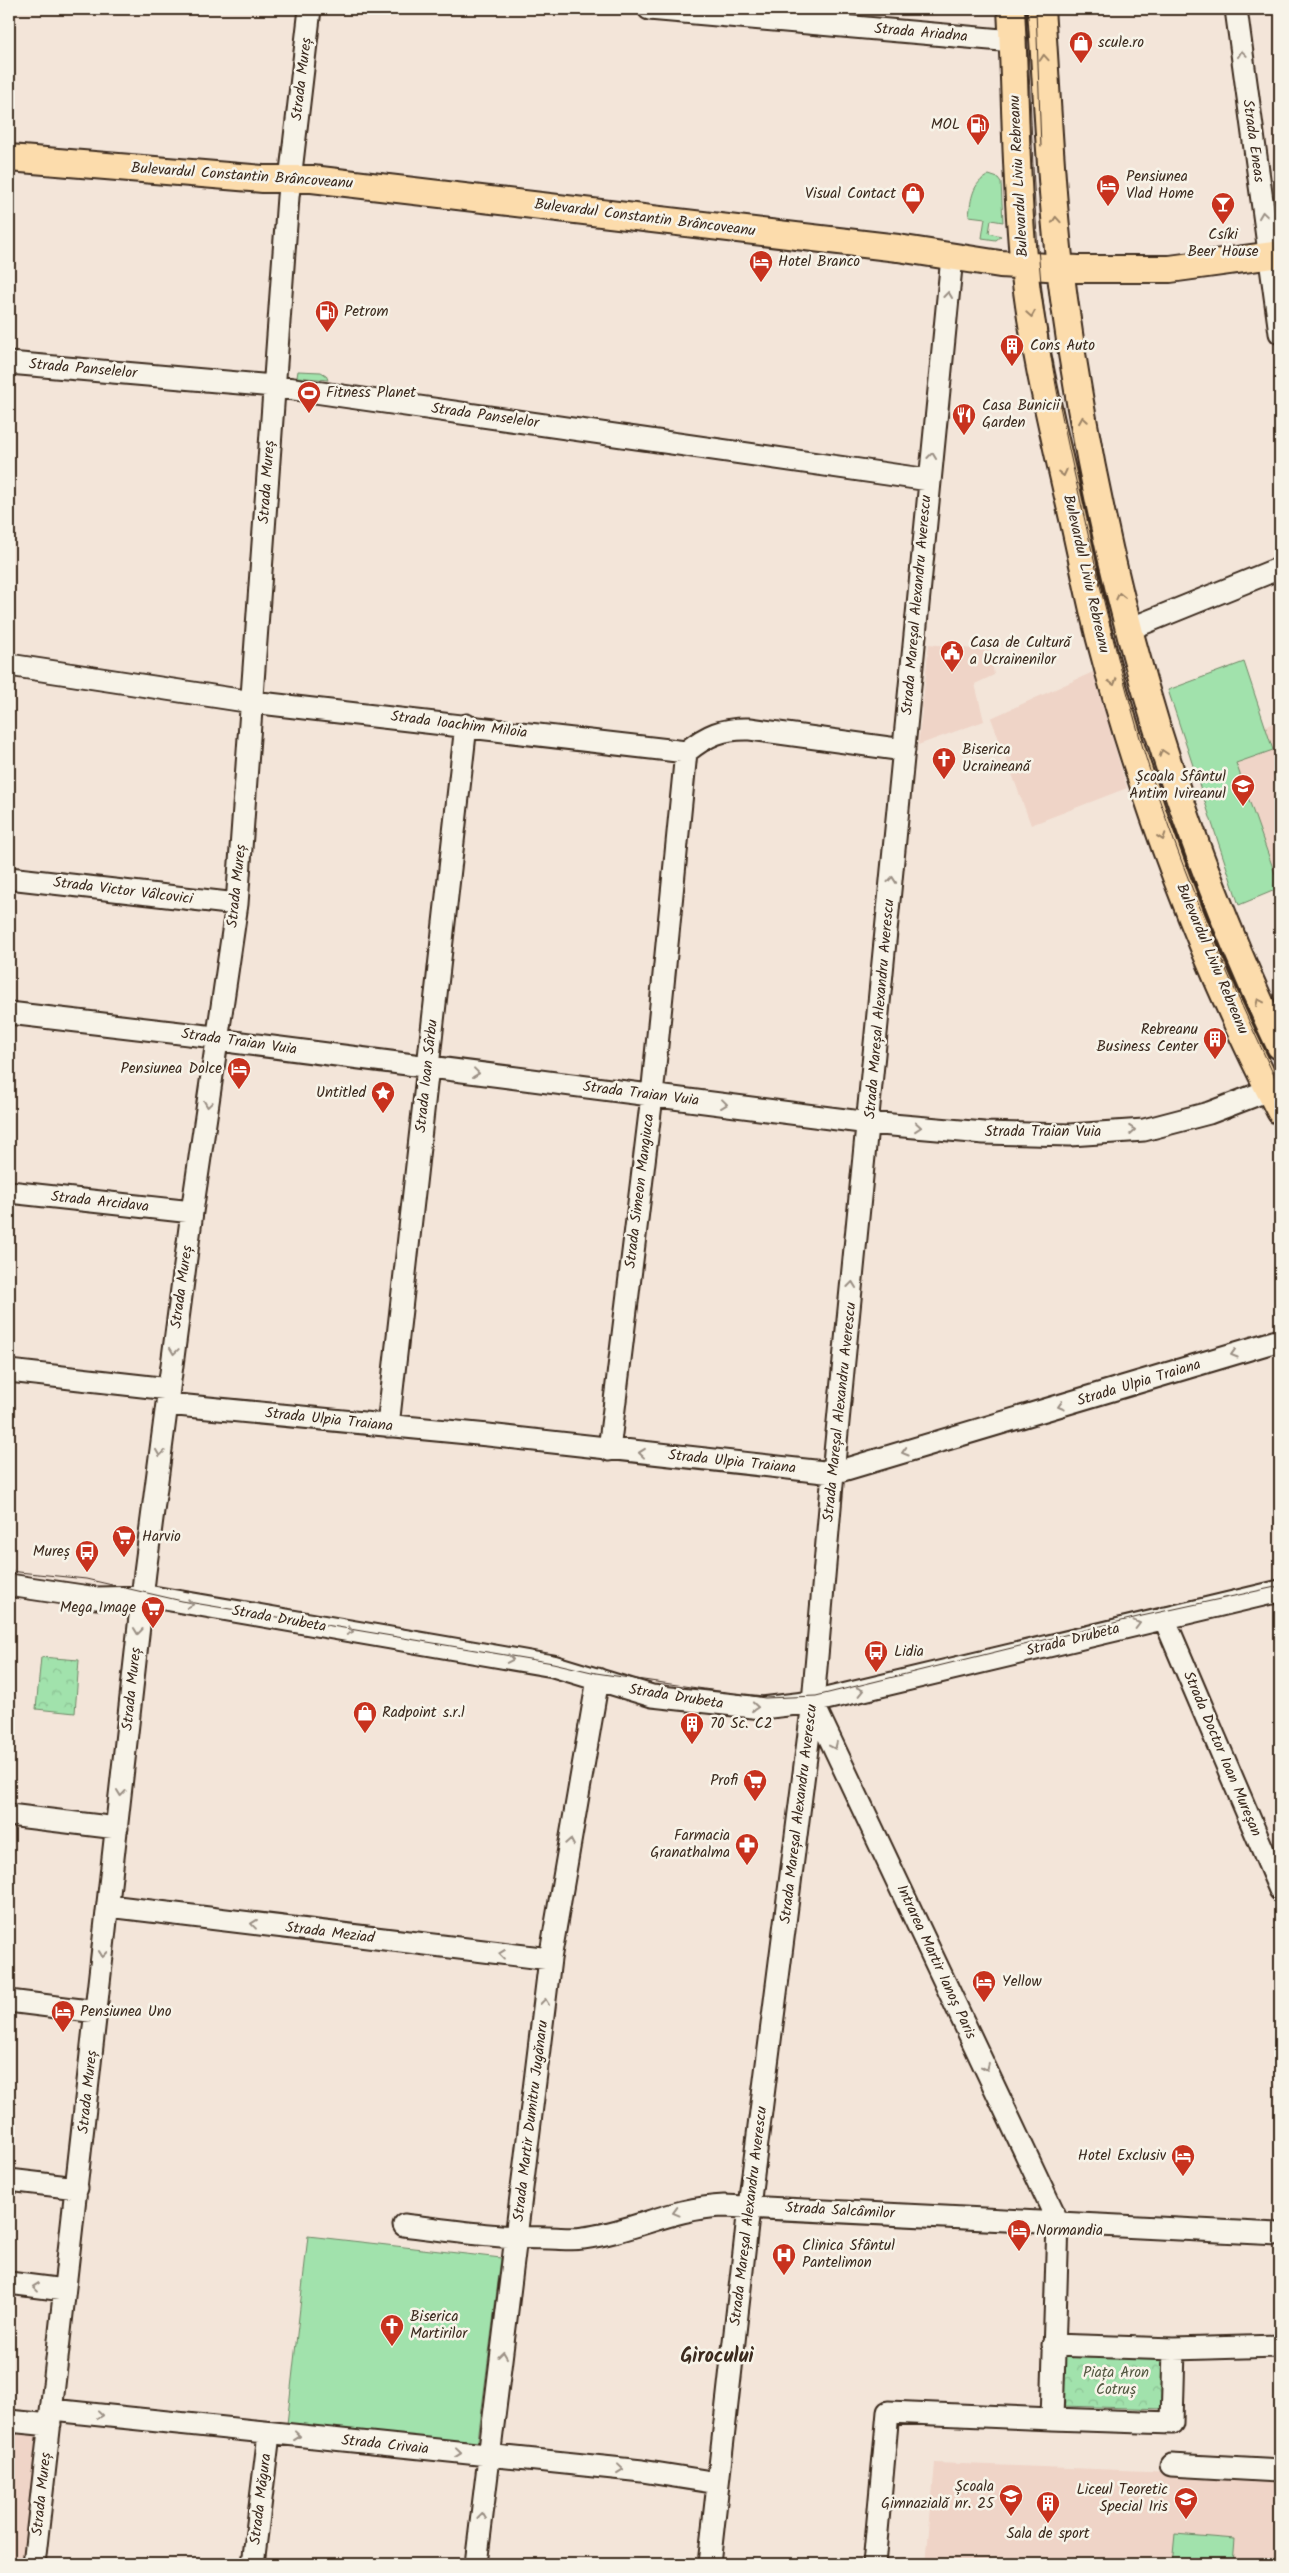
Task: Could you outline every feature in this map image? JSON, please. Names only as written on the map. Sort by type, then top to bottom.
[{"type":"main road","name":"Bulevardul Liviu Rebreanu","points":[[1011,9],[1017,167],[1024,266],[1038,354],[1100,639],[1138,768],[1172,866],[1225,995],[1275,1101]]},
{"type":"main road","name":"Bulevardul Liviu Rebreanu","points":[[1041,9],[1061,268],[1090,459],[1128,630],[1162,751],[1199,856],[1251,984],[1280,1046]]},
{"type":"main road","name":"Bulevardul Constantin Brâncoveanu","points":[[9,158],[263,179],[312,179],[898,248],[1024,266],[1170,269],[1275,254]]},
{"type":"street","name":"Strada Mureș","points":[[34,2564],[118,1828],[142,1597],[192,1212],[237,904],[289,179],[310,9]]},
{"type":"street","name":"Strada Ariadna","points":[[649,9],[1013,41]]},
{"type":"street","name":"Strada Eneas","points":[[1236,9],[1275,254],[1280,332]]},
{"type":"street","name":"Strada Mareșal Alexandru Averescu","points":[[710,2564],[749,2207],[813,1702],[833,1473],[869,1123],[929,480],[952,257]]},
{"type":"street","name":"Strada Panselelor","points":[[9,363],[274,386],[929,480]]},
{"type":"street","points":[[1128,630],[1280,568]]},
{"type":"street","name":"Strada Ioachim Miloia","points":[[9,665],[252,702],[466,725],[686,752]]},
{"type":"street","name":"Strada Ioan Sârbu","points":[[388,1426],[466,725]]},
{"type":"street","points":[[686,752],[716,732],[732,728],[750,728],[904,750]]},
{"type":"street","name":"Strada Simeon Mangiuca","points":[[609,1450],[652,1096],[686,752]]},
{"type":"street","name":"Strada Victor Vâlcovici","points":[[9,878],[237,904]]},
{"type":"street","name":"Strada Traian Vuia","points":[[9,1014],[217,1038],[869,1123],[994,1133],[1070,1135],[1144,1130],[1209,1113],[1275,1101]]},
{"type":"street","name":"Strada Arcidava","points":[[9,1192],[192,1212]]},
{"type":"street","name":"Strada Ulpia Traiana","points":[[9,1371],[168,1397],[388,1426],[833,1473],[1126,1388],[1280,1340]]},
{"type":"street","name":"Strada Drubeta","points":[[9,1585],[96,1598],[142,1597],[553,1666],[652,1696],[762,1708],[813,1702],[1280,1591]]},
{"type":"street","name":"Strada Doctor Ioan Mureșan","points":[[1164,1618],[1280,1890]]},
{"type":"street","name":"Strada Martir Dumitru Jugănaru","points":[[476,2564],[550,1959],[598,1679]]},
{"type":"street","name":"Intrarea Martir Ianoș Paris","points":[[813,1702],[1058,2222]]},
{"type":"street","points":[[9,1815],[118,1828]]},
{"type":"street","name":"Strada Meziad","points":[[109,1906],[550,1959]]},
{"type":"street","points":[[9,2002],[97,2012]]},
{"type":"street","points":[[9,2180],[77,2188]]},
{"type":"street","name":"Strada Salcâmilor","points":[[404,2225],[517,2238],[581,2239],[609,2234],[672,2213],[698,2207],[749,2207],[1280,2234]]},
{"type":"street","points":[[1052,2419],[1058,2222]]},
{"type":"street","points":[[9,2283],[64,2290]]},
{"type":"street","points":[[1053,2346],[1174,2349],[1280,2346]]},
{"type":"street","points":[[874,2564],[888,2412],[1172,2423],[1174,2349]]},
{"type":"street","name":"Strada Crivaia","points":[[9,2421],[51,2417],[269,2434],[642,2471],[718,2483]]},
{"type":"street","name":"Strada Măgura","points":[[253,2564],[269,2434]]},
{"type":"street","points":[[1171,2464],[1280,2471]]},
{"type":"shaded area","points":[[929,644],[990,651],[994,675],[975,684],[984,721],[918,745]]},
{"type":"shaded area","name":"Școala Sfântul Antim Ivireanul","points":[[1244,662],[1265,726],[1280,721],[1280,888],[1239,905],[1168,690]]},
{"type":"shaded area","points":[[1093,672],[1127,788],[1031,825],[991,718]]},
{"type":"shaded area","points":[[9,2429],[46,2434],[31,2564],[9,2564]]},
{"type":"shaded area","points":[[935,2463],[1280,2476],[1280,2564],[926,2564]]},
{"type":"green space","points":[[989,175],[998,178],[1001,182],[1003,222],[991,220],[989,233],[1001,236],[996,240],[982,238],[985,218],[969,216],[973,192],[979,182]]},
{"type":"green space","points":[[298,371],[321,372],[326,375],[328,380],[297,377]]},
{"type":"green space","name":"Școala Sfântul Antim Ivireanul","points":[[1244,662],[1273,750],[1236,763],[1280,888],[1239,905],[1168,690]]},
{"type":"green space","points":[[41,1657],[79,1660],[75,1713],[36,1709]]},
{"type":"green space","points":[[308,2236],[501,2258],[477,2448],[287,2424]]},
{"type":"green space","name":"Piața Aron Cotruș","points":[[1064,2354],[1169,2357],[1168,2409],[1062,2406]]},
{"type":"green space","points":[[1175,2534],[1235,2539],[1233,2564],[1172,2564]]},
{"type":"tram line","points":[[1026,9],[1037,241],[1045,317],[1053,369],[1079,496],[1121,668],[1159,798],[1206,924],[1280,1088]]},
{"type":"tram line","points":[[1036,9],[1041,147]]},
{"type":"tram line","points":[[9,1571],[86,1579],[182,1601],[553,1663],[596,1673],[765,1698],[816,1696],[1142,1616],[1280,1586]]},
{"type":"place","name":"scule.ro","points":[[1081,64]]},
{"type":"place","name":"MOL","points":[[978,146]]},
{"type":"place","name":"Pensiunea Vlad Home","points":[[1108,207]]},
{"type":"place","name":"Visual Contact","points":[[913,215]]},
{"type":"place","name":"Csíki Beer House","points":[[1223,225]]},
{"type":"place","name":"Hotel Branco","points":[[761,283]]},
{"type":"place","name":"Petrom","points":[[327,333]]},
{"type":"place","name":"Cons Auto","points":[[1012,367]]},
{"type":"place","name":"Fitness Planet","points":[[309,414]]},
{"type":"place","name":"Casa Bunicii Garden","points":[[964,436]]},
{"type":"place","name":"Casa de Cultură a Ucrainenilor","points":[[952,673]]},
{"type":"place","name":"Biserica Ucraineană","points":[[944,780]]},
{"type":"place","name":"Școala Sfântul Antim Ivireanul","points":[[1243,807]]},
{"type":"place","name":"Rebreanu Business Center","points":[[1215,1060]]},
{"type":"place","name":"Pensiunea Dolce","points":[[239,1090]]},
{"type":"place","name":"Untitled","points":[[383,1114]]},
{"type":"place","name":"Harvio","points":[[124,1558]]},
{"type":"place","name":"Mureș","points":[[87,1573]]},
{"type":"place","name":"Mega Image","points":[[153,1629]]},
{"type":"place","name":"Lidia","points":[[876,1673]]},
{"type":"place","name":"Radpoint s.r.l","points":[[365,1734]]},
{"type":"place","name":"70 Sc. C2","points":[[692,1745]]},
{"type":"place","name":"Profi","points":[[755,1802]]},
{"type":"place","name":"Farmacia Granathalma","points":[[747,1866]]},
{"type":"place","name":"Yellow","points":[[984,2003]]},
{"type":"place","name":"Pensiunea Uno","points":[[63,2033]]},
{"type":"place","name":"Hotel Exclusiv","points":[[1183,2177]]},
{"type":"place","name":"Normandia","points":[[1019,2252]]},
{"type":"place","name":"Clinica Sfântul Pantelimon","points":[[784,2276]]},
{"type":"place","name":"Biserica Martirilor","points":[[392,2347]]},
{"type":"place","name":"Școala Gimnazială nr. 25","points":[[1011,2517]]},
{"type":"place","name":"Liceul Teoretic Special Iris","points":[[1186,2520]]},
{"type":"place","name":"Sala de sport","points":[[1048,2524]]},
{"type":"district","name":"Girocului","points":[[717,2357]]}]
